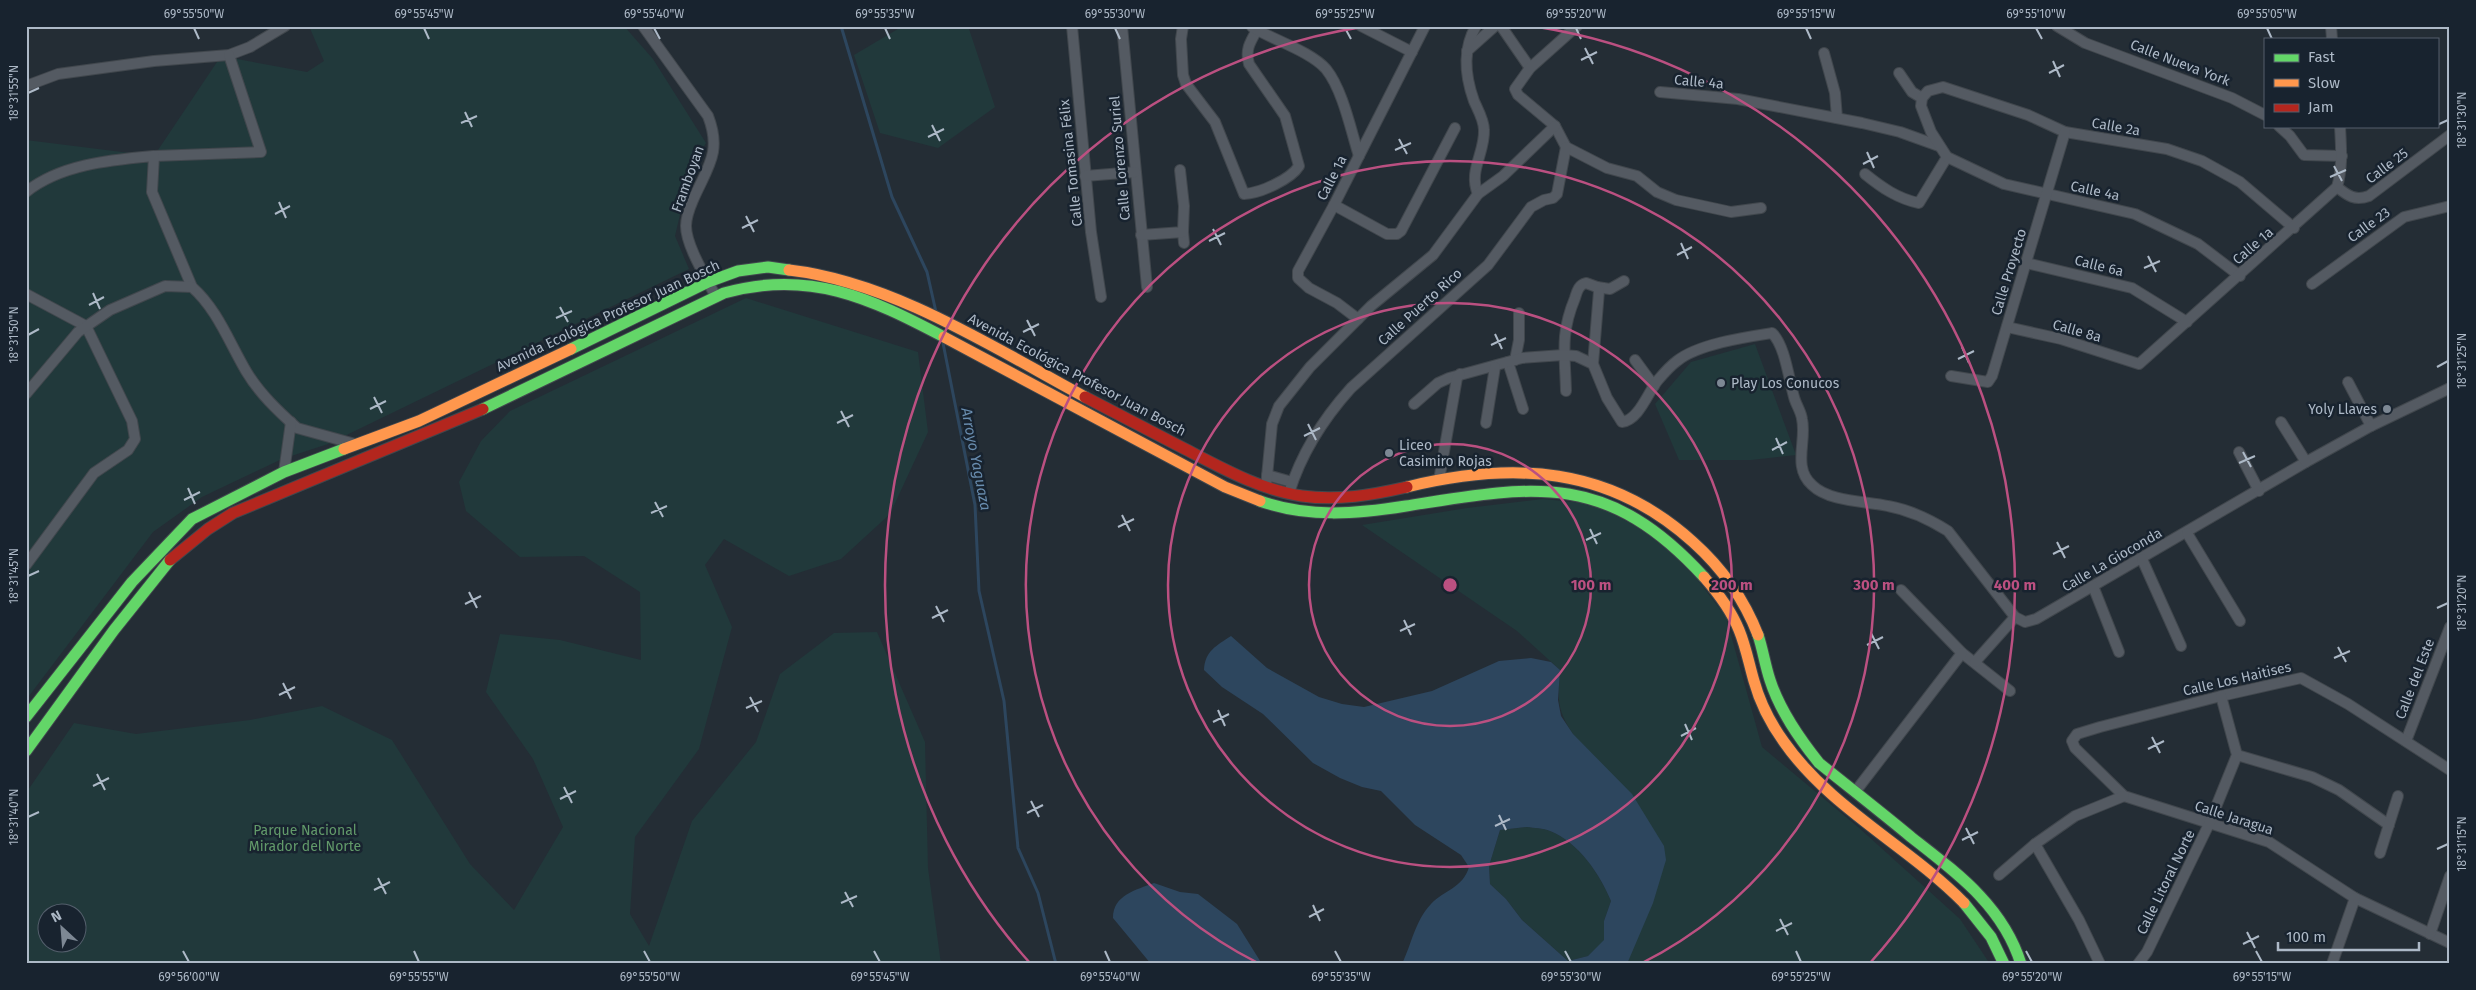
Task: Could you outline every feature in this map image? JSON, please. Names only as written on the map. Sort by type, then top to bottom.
[{"type":"street","points":[[26,86],[58,74],[154,61],[229,55],[250,47],[285,26]]},
{"type":"street","name":"Framboyan","points":[[643,26],[708,116],[714,133],[715,151],[689,209],[686,226],[691,246],[716,297]]},
{"type":"street","name":"Calle Tomasina Félix","points":[[1072,26],[1086,176],[1101,297]]},
{"type":"street","name":"Calle Lorenzo Suriel","points":[[1122,26],[1134,172],[1147,287]]},
{"type":"street","points":[[1183,26],[1181,39],[1183,75],[1186,84],[1215,122],[1244,194],[1252,194],[1294,173],[1299,166],[1285,116],[1249,64],[1247,57],[1248,47],[1254,28],[1312,59],[1325,69],[1334,84],[1348,119],[1359,156]]},
{"type":"street","points":[[1361,26],[1412,52]]},
{"type":"street","name":"Calle 1a","points":[[1358,319],[1337,303],[1309,288],[1298,278],[1300,266],[1334,205],[1425,26]]},
{"type":"street","points":[[1476,26],[1467,44],[1466,52],[1469,86],[1484,131],[1473,180],[1478,194]]},
{"type":"street","points":[[1466,52],[1495,26]]},
{"type":"street","points":[[1501,26],[1530,68]]},
{"type":"street","points":[[1577,26],[1530,68],[1515,90],[1518,95],[1555,126],[1566,147],[1607,168],[1638,176],[1657,192],[1676,200],[1731,212],[1761,208]]},
{"type":"street","name":"Calle Nueva York","points":[[2057,26],[2085,42],[2232,98],[2264,114]]},
{"type":"street","points":[[1824,53],[1835,93],[1836,118]]},
{"type":"street","points":[[26,192],[71,169],[105,160],[261,152],[229,55]]},
{"type":"street","points":[[1865,174],[1887,190],[1919,202],[1947,157],[1922,111],[1922,98],[1912,92],[1899,73]]},
{"type":"street","name":"Calle 2a","points":[[1922,98],[1928,91],[1943,87],[2028,115],[2065,132],[2167,149],[2202,161],[2240,182],[2294,228]]},
{"type":"street","name":"Calle 4a","points":[[1660,92],[1738,99],[1900,132],[1940,146]]},
{"type":"street","points":[[1267,481],[1271,429],[1279,406],[1310,367],[1358,319],[1433,255],[1478,194],[1503,176],[1555,126]]},
{"type":"street","points":[[1334,205],[1387,234],[1397,234],[1401,231],[1455,128]]},
{"type":"street","points":[[2281,128],[2290,136],[2304,155],[2342,156]]},
{"type":"street","points":[[2337,187],[2342,156],[2340,128]]},
{"type":"street","name":"Calle Proyecto","points":[[1951,376],[1988,382],[1990,380],[2065,132]]},
{"type":"street","name":"Calle 25","points":[[2337,187],[2350,197],[2360,199],[2369,196],[2450,135]]},
{"type":"street","name":"Calle Puerto Rico","points":[[1290,488],[1304,455],[1316,435],[1335,406],[1351,388],[1488,265],[1531,207],[1544,200],[1553,198],[1557,194],[1566,147]]},
{"type":"street","points":[[154,156],[152,192],[192,287],[205,299],[247,373],[269,402],[297,428],[355,444]]},
{"type":"street","name":"Calle 4a","points":[[1947,157],[2004,184],[2135,214],[2198,244],[2240,276]]},
{"type":"street","points":[[1180,170],[1184,206],[1184,243]]},
{"type":"street","points":[[1086,176],[1134,172]]},
{"type":"street","name":"Calle 1a","points":[[2140,364],[2294,228],[2337,187]]},
{"type":"street","name":"Calle 23","points":[[2312,284],[2404,218],[2450,206]]},
{"type":"street","points":[[1141,235],[1183,232]]},
{"type":"street","name":"Calle 6a","points":[[2026,263],[2132,288],[2187,322]]},
{"type":"street","name":"Avenida Ecológica Profesor Juan Bosch","points":[[26,717],[132,582],[181,529],[209,509],[284,472],[437,413],[708,282],[738,271],[768,268],[817,273],[900,299],[1208,461],[1315,497],[1373,495],[1439,480],[1499,473],[1555,474],[1604,485],[1650,507],[1672,523],[1700,548],[1724,574],[1738,595],[1756,631],[1778,699],[1803,744],[1819,763],[1965,879],[1988,902],[2005,926],[2021,964]]},
{"type":"street","points":[[1566,391],[1563,354],[1570,310],[1579,287],[1586,283],[1610,289],[1624,281]]},
{"type":"street","name":"Avenida Ecológica Profesor Juan Bosch","points":[[26,750],[114,630],[170,560],[208,528],[232,513],[294,486],[432,432],[745,285],[769,282],[801,282],[830,288],[902,315],[984,360],[1253,500],[1308,512],[1371,511],[1505,490],[1534,488],[1581,495],[1619,508],[1640,520],[1679,551],[1718,593],[1740,631],[1754,684],[1775,730],[1792,753],[1830,793],[1968,905],[1990,934],[2004,964]]},
{"type":"street","points":[[26,394],[78,332],[110,310],[164,286],[192,287]]},
{"type":"street","points":[[1597,287],[1599,291],[1593,364],[1607,398],[1622,422],[1626,421],[1640,407],[1654,386],[1678,360],[1698,349],[1772,333],[1780,344],[1803,420],[1802,470],[1812,486],[1822,492],[1862,503],[1887,505],[1912,512],[1948,531],[1968,554],[2015,618],[1975,662]]},
{"type":"street","points":[[26,294],[86,326],[132,421],[135,439],[128,450],[94,473],[26,565]]},
{"type":"street","points":[[1519,313],[1519,340],[1511,361],[1523,409]]},
{"type":"street","name":"Calle 8a","points":[[2007,327],[2061,340],[2140,364]]},
{"type":"street","points":[[1414,404],[1438,383],[1460,374],[1496,367],[1511,361],[1563,354],[1576,356],[1593,364]]},
{"type":"street","points":[[1635,360],[1654,386]]},
{"type":"street","points":[[1486,423],[1496,367]]},
{"type":"street","points":[[1026,382],[1034,369]]},
{"type":"street","points":[[1439,480],[1457,378],[1460,374]]},
{"type":"street","points":[[2348,382],[2371,426]]},
{"type":"street","name":"Calle La Gioconda","points":[[2015,618],[2025,622],[2036,619],[2187,533],[2306,462],[2371,426],[2450,388]]},
{"type":"street","points":[[284,472],[291,422]]},
{"type":"street","points":[[2281,422],[2306,462]]},
{"type":"street","points":[[2239,452],[2259,491]]},
{"type":"street","points":[[2187,533],[2240,621]]},
{"type":"street","points":[[2142,559],[2181,646]]},
{"type":"street","points":[[2093,586],[2119,652]]},
{"type":"street","points":[[1901,590],[1962,653],[2010,690]]},
{"type":"street","name":"Calle del Este","points":[[2406,742],[2450,627]]},
{"type":"street","points":[[1855,792],[1962,653]]},
{"type":"street","name":"Calle Los Haitises","points":[[2072,741],[2077,734],[2100,727],[2296,678],[2306,680],[2450,770]]},
{"type":"street","points":[[2221,696],[2236,755],[2312,777],[2339,790],[2389,825]]},
{"type":"street","name":"Calle Jaragua","points":[[2072,741],[2075,748],[2124,796],[2269,842],[2355,898],[2450,943]]},
{"type":"street","name":"Calle Litoral Norte","points":[[2138,964],[2147,952],[2210,824],[2236,755]]},
{"type":"street","points":[[1999,875],[2034,844],[2075,816],[2124,796]]},
{"type":"street","points":[[2380,853],[2398,796]]},
{"type":"street","points":[[2034,844],[2079,920],[2100,964]]},
{"type":"street","points":[[2430,934],[2450,876]]},
{"type":"street","points":[[2332,964],[2355,898]]},
{"type":"green space","points":[[309,26],[624,26],[653,59],[706,143],[691,168],[675,236],[689,269],[328,444],[282,459],[202,497],[153,532],[26,700],[26,140],[154,156],[221,56],[307,72],[324,61]]},
{"type":"green space","points":[[903,26],[968,26],[995,107],[938,148],[880,133],[854,55]]},
{"type":"green space","name":"Parque Nacional Mirador del Norte","points":[[746,298],[918,352],[928,432],[890,514],[841,559],[789,576],[724,539],[705,565],[732,627],[699,749],[635,837],[630,914],[649,946],[692,821],[756,742],[780,674],[834,633],[877,632],[925,742],[928,868],[941,964],[26,964],[26,793],[74,723],[136,734],[250,720],[322,706],[392,740],[470,864],[514,910],[563,827],[533,759],[486,692],[500,634],[560,640],[641,660],[640,592],[584,556],[520,557],[466,511],[459,482],[481,441],[510,411]]},
{"type":"green space","name":"Play Los Conucos","points":[[1755,344],[1796,455],[1751,460],[1679,460],[1655,404],[1691,362]]},
{"type":"green space","points":[[1543,499],[1593,504],[1656,536],[1697,579],[1726,617],[1762,747],[1858,827],[1960,919],[1990,964],[1627,964],[1634,944],[1573,734],[1567,725],[1559,703],[1560,670],[1517,631],[1362,525],[1467,508]]},
{"type":"green space","points":[[1527,827],[1550,831],[1570,843],[1587,860],[1601,880],[1611,901],[1604,921],[1604,941],[1588,956],[1568,961],[1522,920],[1506,899],[1490,884],[1489,866],[1500,830]]},
{"type":"water","points":[[1231,636],[1267,668],[1319,697],[1342,704],[1364,707],[1432,691],[1499,661],[1531,658],[1551,662],[1560,670],[1558,700],[1561,716],[1573,734],[1632,794],[1664,846],[1666,860],[1653,903],[1627,964],[1402,964],[1421,918],[1436,899],[1462,880],[1469,867],[1461,855],[1415,825],[1381,791],[1362,787],[1340,778],[1313,763],[1263,714],[1222,687],[1204,670],[1207,658],[1212,650]],"holes":[[[1527,827],[1550,831],[1570,843],[1587,860],[1601,880],[1611,901],[1604,921],[1604,940],[1588,956],[1568,961],[1522,920],[1506,899],[1490,884],[1489,866],[1500,830]]]},
{"type":"water","points":[[1154,883],[1180,892],[1198,894],[1237,924],[1262,964],[1151,964],[1113,918],[1114,910],[1121,899],[1133,891]]},
{"type":"waterway","name":"Arroyo Yaguaza","points":[[841,26],[892,197],[927,272],[936,312]]},
{"type":"waterway","name":"Arroyo Yaguaza","points":[[943,343],[975,505],[979,591],[1004,701],[1018,848],[1038,893],[1056,964]]},
{"type":"traffic: fast","points":[[571,349],[708,282],[738,271],[768,267],[789,270]]},
{"type":"traffic: fast","points":[[483,409],[724,293],[755,286],[784,284],[838,291],[890,310],[944,337]]},
{"type":"traffic: fast","points":[[26,717],[132,582],[192,519],[284,472],[344,449]]},
{"type":"traffic: fast","points":[[1260,501],[1296,510],[1332,513],[1387,509],[1493,493],[1531,491],[1567,494],[1601,502],[1635,518],[1669,543],[1704,577]]},
{"type":"traffic: fast","points":[[26,751],[114,630],[170,560]]},
{"type":"traffic: fast","points":[[1758,635],[1770,680],[1779,703],[1797,734],[1819,763],[1945,864],[1976,892],[2003,925],[2013,943],[2021,964]]},
{"type":"traffic: fast","points":[[1964,903],[1991,937],[2004,964]]},
{"type":"traffic: slow","points":[[789,270],[828,277],[866,288],[904,303],[979,338],[1085,397]]},
{"type":"traffic: slow","points":[[944,337],[1225,487],[1260,501]]},
{"type":"traffic: slow","points":[[344,449],[419,421],[571,349]]},
{"type":"traffic: slow","points":[[1407,487],[1485,474],[1522,473],[1558,476],[1594,484],[1628,498],[1661,517],[1693,542],[1713,562],[1739,596],[1758,635]]},
{"type":"traffic: slow","points":[[1704,577],[1724,602],[1736,623],[1744,643],[1756,689],[1766,713],[1779,735],[1803,766],[1846,807],[1919,863],[1964,903]]},
{"type":"traffic: jam","points":[[1085,397],[1226,470],[1271,489],[1302,496],[1329,498],[1368,495],[1407,487]]},
{"type":"traffic: jam","points":[[170,560],[208,529],[233,513],[483,409]]},
{"type":"place","name":"Play Los Conucos","points":[[1721,383]]},
{"type":"place","name":"Yoly Llaves","points":[[2387,409]]},
{"type":"place","name":"Liceo Casimiro Rojas","points":[[1389,453]]}]
